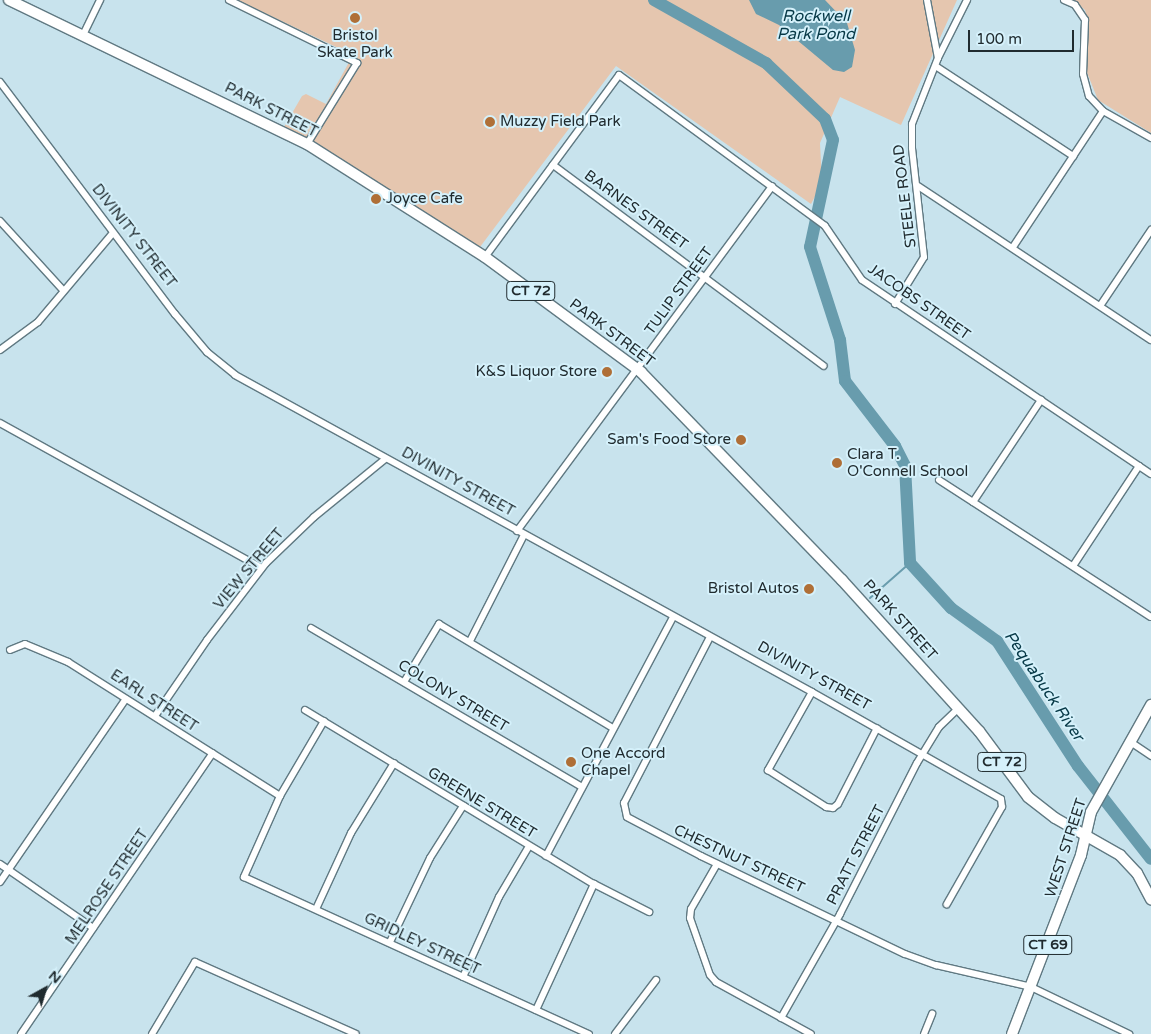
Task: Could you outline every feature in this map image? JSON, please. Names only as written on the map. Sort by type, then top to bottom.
[{"type":"main road","name":"PARK STREET","points":[[9,0],[307,144],[485,257],[637,370],[842,580],[958,708],[1032,801],[1086,833]]},
{"type":"main road","name":"WEST STREET","points":[[1012,1034],[1081,855],[1096,802],[1151,705]]},
{"type":"main road","name":"CT 72","points":[[1086,833],[1127,862],[1141,878],[1151,899]]},
{"type":"street","points":[[83,36],[100,0]]},
{"type":"street","points":[[229,0],[357,63],[307,144]]},
{"type":"street","points":[[927,0],[938,58]]},
{"type":"street","name":"STEELE ROAD","points":[[896,304],[924,257],[911,129],[937,66],[938,58],[967,0]]},
{"type":"street","points":[[1064,0],[1075,5],[1085,20],[1085,86],[1103,111],[1151,138]]},
{"type":"street","points":[[937,66],[1073,156]]},
{"type":"street","name":"JACOBS STREET","points":[[553,165],[619,75],[824,226],[862,280],[1151,474]]},
{"type":"street","name":"DIVINITY STREET","points":[[0,82],[112,234],[206,352],[235,376],[812,692],[998,797],[1003,805],[947,904]]},
{"type":"street","points":[[1012,247],[1103,111]]},
{"type":"street","points":[[485,257],[553,165]]},
{"type":"street","name":"BARNES STREET","points":[[553,165],[824,366]]},
{"type":"street","name":"TULIP STREET","points":[[517,531],[772,186]]},
{"type":"street","points":[[918,186],[1151,340]]},
{"type":"street","points":[[0,221],[63,290]]},
{"type":"street","points":[[1100,306],[1151,230]]},
{"type":"street","points":[[0,350],[38,322],[112,234]]},
{"type":"street","points":[[973,502],[1041,400]]},
{"type":"street","points":[[0,423],[262,568]]},
{"type":"street","name":"VIEW STREET","points":[[155,716],[262,568],[298,532],[385,459]]},
{"type":"street","points":[[1073,566],[1139,466]]},
{"type":"street","points":[[939,480],[1151,617]]},
{"type":"street","points":[[470,641],[524,535]]},
{"type":"street","points":[[546,856],[673,616]]},
{"type":"street","points":[[404,682],[439,624],[613,728]]},
{"type":"street","name":"COLONY STREET","points":[[311,628],[582,787]]},
{"type":"street","name":"CHESTNUT STREET","points":[[710,637],[624,803],[624,812],[632,821],[717,864],[837,919],[905,954],[936,965],[1031,987],[1129,1034]]},
{"type":"street","name":"EARL STREET","points":[[10,650],[19,644],[40,649],[68,662],[280,796]]},
{"type":"street","points":[[812,692],[768,770],[826,807],[833,808],[838,804],[877,728]]},
{"type":"street","points":[[0,882],[126,699]]},
{"type":"street","name":"PRATT STREET","points":[[781,1018],[837,919],[923,754],[944,721],[958,708]]},
{"type":"street","name":"GREENE STREET","points":[[306,710],[529,846],[594,884],[649,912]]},
{"type":"street","points":[[280,796],[324,722]]},
{"type":"street","points":[[1129,741],[1151,756]]},
{"type":"street","name":"MELROSE STREET","points":[[21,1034],[213,754]]},
{"type":"street","points":[[316,909],[352,833],[394,763]]},
{"type":"street","name":"GRIDLEY STREET","points":[[280,796],[244,877],[589,1034]]},
{"type":"street","points":[[390,942],[430,858],[463,806]]},
{"type":"street","points":[[462,976],[499,897],[529,846]]},
{"type":"street","points":[[0,864],[94,928]]},
{"type":"street","points":[[717,864],[691,909],[690,918],[710,975],[716,982],[811,1034]]},
{"type":"street","points":[[536,1010],[594,884]]},
{"type":"street","points":[[152,1034],[195,962],[356,1034]]},
{"type":"street","points":[[615,1034],[656,980]]},
{"type":"street","points":[[924,1034],[932,1014]]},
{"type":"shaded area","points":[[237,0],[957,0],[901,125],[840,97],[820,143],[822,183],[811,204],[616,66],[480,247],[284,127],[302,96],[306,94],[326,104],[353,55]]},
{"type":"shaded area","points":[[1074,0],[1151,0],[1151,133],[1098,100],[1086,70],[1088,23],[1085,10]]},
{"type":"water","name":"Rockwell Park Pond","points":[[749,0],[825,0],[847,23],[855,50],[852,67],[844,72],[833,70],[779,25],[756,14]]},
{"type":"waterway","name":"Pequabuck River","points":[[654,0],[766,63],[825,119],[833,140],[810,247],[840,340],[845,381],[895,446],[905,466],[910,563],[951,608],[997,641],[1078,766],[1151,859]]},
{"type":"waterway","points":[[870,598],[910,563]]},
{"type":"place","name":"Bristol Skate Park","points":[[355,18]]},
{"type":"place","name":"Muzzy Field Park","points":[[490,122]]},
{"type":"place","name":"Joyce Cafe","points":[[376,199]]},
{"type":"place","name":"K&S Liquor Store","points":[[607,372]]},
{"type":"place","name":"Sam's Food Store","points":[[741,440]]},
{"type":"place","name":"Clara T. O'Connell School","points":[[837,463]]},
{"type":"place","name":"Bristol Autos","points":[[809,589]]},
{"type":"place","name":"One Accord Chapel","points":[[571,762]]}]
